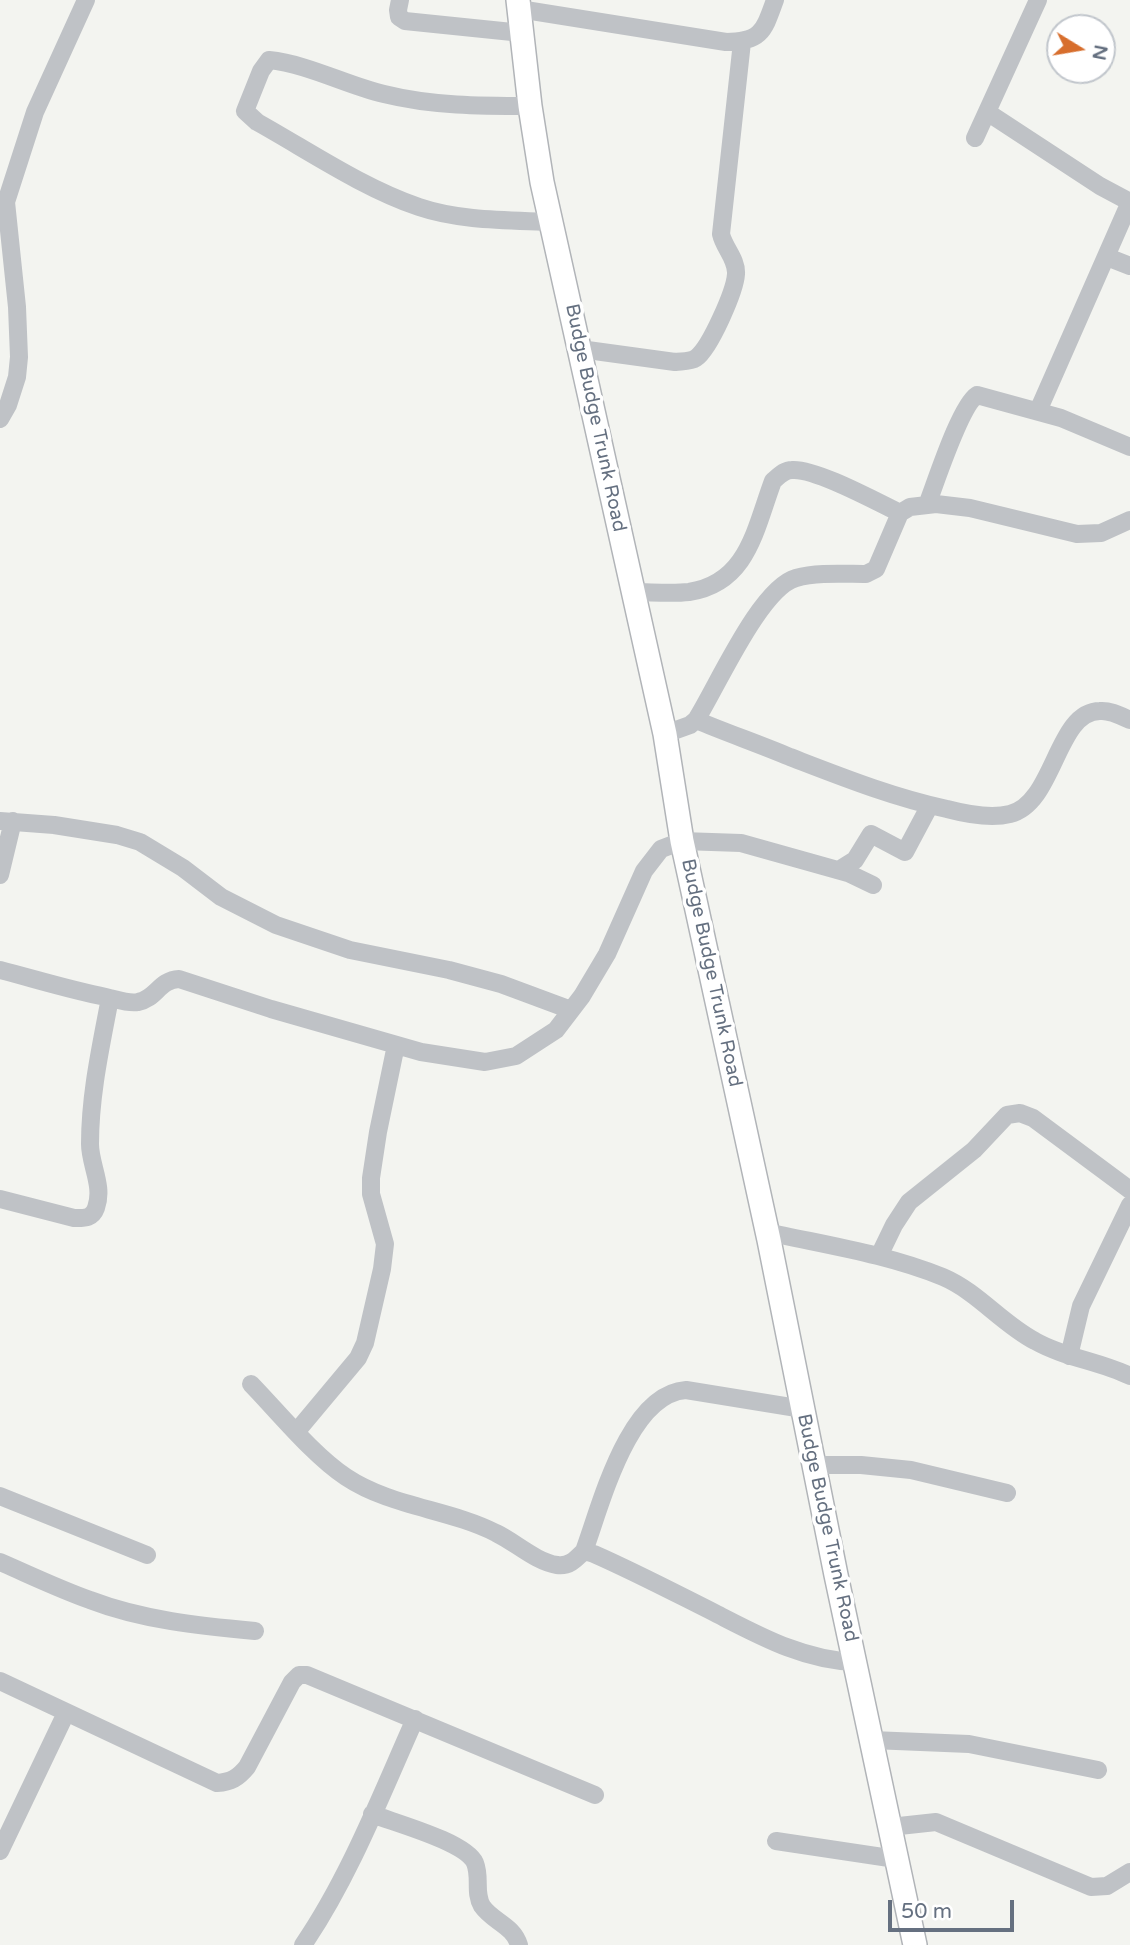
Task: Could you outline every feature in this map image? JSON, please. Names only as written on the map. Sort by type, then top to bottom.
[{"type":"main road","name":"Budge Budge Trunk Road","points":[[519,4],[530,106],[542,182],[664,734],[682,841],[767,1231],[915,1945]]},
{"type":"street","points":[[0,419],[8,405],[17,377],[19,357],[17,307],[6,202],[35,112],[86,0]]},
{"type":"street","points":[[400,0],[399,17],[405,21],[522,33]]},
{"type":"street","points":[[519,4],[726,42],[742,42],[756,38],[764,29],[775,0]]},
{"type":"street","points":[[975,138],[1038,0]]},
{"type":"street","points":[[580,349],[675,362],[689,361],[707,348],[715,333],[736,274],[732,256],[723,245],[721,234],[742,42]]},
{"type":"street","points":[[530,106],[419,102],[381,94],[269,60],[261,71],[245,111],[257,122],[379,191],[420,208],[464,216],[552,222]]},
{"type":"street","points":[[987,112],[1100,186],[1130,202],[1038,411]]},
{"type":"street","points":[[1107,257],[1130,266]]},
{"type":"street","points":[[927,505],[970,399],[977,395],[1061,418],[1130,447]]},
{"type":"street","points":[[633,592],[686,592],[707,588],[723,580],[736,569],[746,552],[774,481],[782,473],[792,470],[811,473],[900,513]]},
{"type":"street","points":[[664,734],[690,725],[696,720],[754,617],[776,590],[793,578],[866,573],[876,569],[900,513],[910,507],[927,505],[981,510],[1077,534],[1101,533],[1130,520]]},
{"type":"street","points":[[696,720],[851,782],[930,806],[966,814],[999,816],[1012,814],[1026,807],[1038,793],[1073,726],[1087,714],[1100,710],[1130,720]]},
{"type":"street","points":[[839,870],[855,860],[871,834],[905,852],[930,806]]},
{"type":"street","points":[[0,876],[6,821],[117,835],[140,842],[183,868],[221,897],[276,925],[350,950],[449,970],[500,984],[571,1010]]},
{"type":"street","points":[[0,970],[132,1002],[141,1002],[169,979],[179,979],[271,1009],[421,1052],[485,1062],[516,1056],[556,1030],[607,954],[644,871],[661,849],[682,841],[740,844],[839,870],[873,885]]},
{"type":"street","points":[[0,1199],[74,1218],[86,1219],[92,1216],[97,1206],[98,1189],[90,1147],[92,1093],[110,998]]},
{"type":"street","points":[[297,1431],[358,1358],[365,1343],[385,1244],[370,1194],[371,1178],[377,1132],[396,1045]]},
{"type":"street","points":[[879,1256],[894,1224],[909,1202],[974,1150],[1007,1115],[1020,1113],[1033,1118],[1130,1190]]},
{"type":"street","points":[[1069,1356],[1081,1306],[1130,1205]]},
{"type":"street","points":[[767,1231],[879,1256],[943,1278],[973,1293],[1034,1341],[1069,1356],[1130,1376]]},
{"type":"street","points":[[251,1384],[339,1472],[378,1494],[475,1523],[549,1563],[561,1566],[573,1562],[584,1551],[622,1449],[638,1424],[660,1398],[674,1390],[686,1390],[803,1409]]},
{"type":"street","points":[[814,1465],[861,1465],[911,1470],[1007,1493]]},
{"type":"street","points":[[0,1496],[147,1555]]},
{"type":"street","points":[[584,1551],[623,1567],[772,1642],[809,1655],[855,1662]]},
{"type":"street","points":[[0,1562],[91,1601],[112,1607],[190,1625],[255,1631]]},
{"type":"street","points":[[0,1681],[217,1783],[229,1782],[239,1777],[247,1767],[292,1682],[299,1675],[307,1675],[595,1795]]},
{"type":"street","points":[[0,1851],[66,1713]]},
{"type":"street","points":[[303,1945],[314,1929],[372,1814],[415,1719]]},
{"type":"street","points":[[872,1740],[969,1744],[1098,1770]]},
{"type":"street","points":[[372,1814],[456,1846],[469,1854],[475,1864],[477,1896],[484,1909],[509,1927],[519,1945]]},
{"type":"street","points":[[890,1827],[936,1822],[1091,1887],[1107,1886],[1130,1872]]},
{"type":"street","points":[[776,1842],[897,1859]]}]
